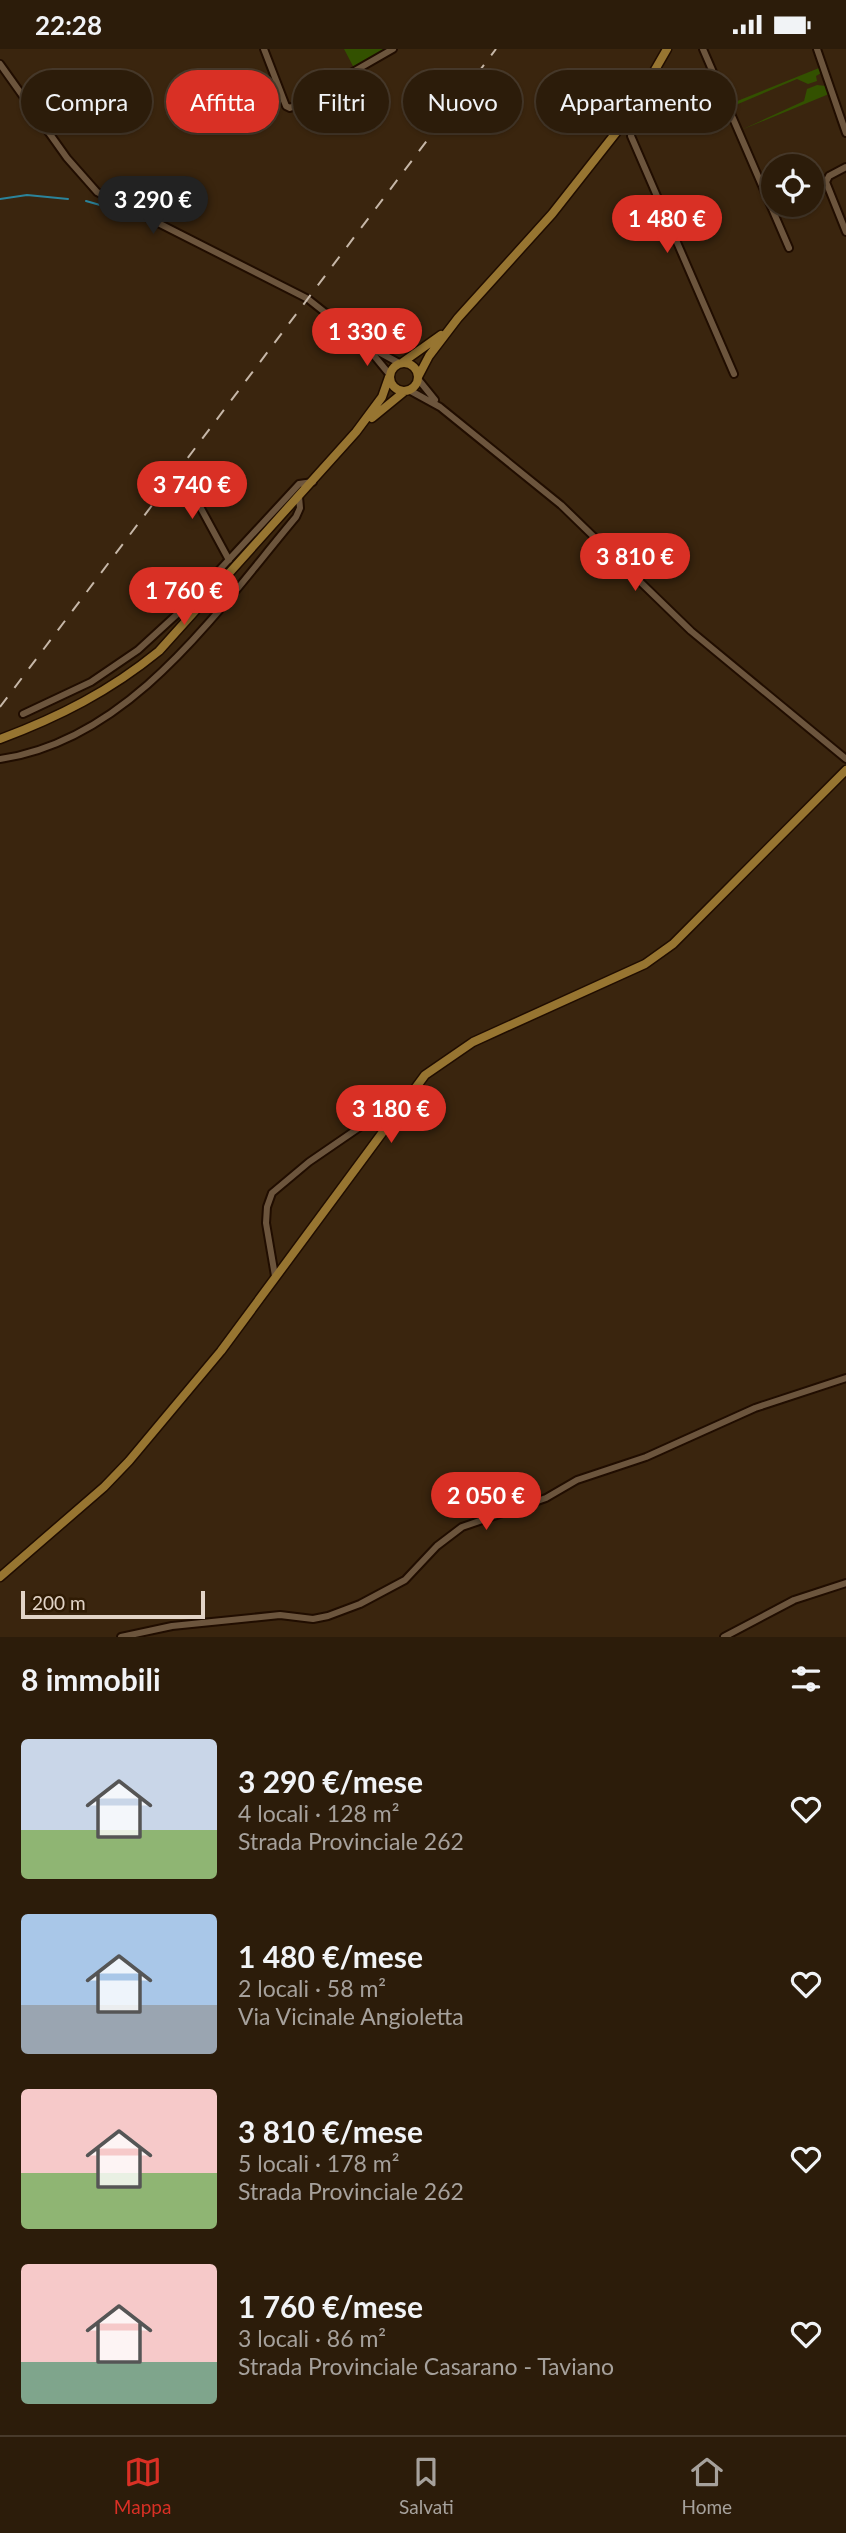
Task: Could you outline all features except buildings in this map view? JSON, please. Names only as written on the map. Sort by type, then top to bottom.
[{"type":"main road","points":[[655,70],[667,49]]},
{"type":"main road","points":[[0,739],[86,702],[132,673],[159,651],[356,432],[382,397],[390,376],[401,363],[426,348],[458,318],[552,214],[616,133]]},
{"type":"main road","points":[[356,432],[408,390],[418,378],[429,356],[458,318]]},
{"type":"main road","points":[[401,363],[415,368],[418,378]]},
{"type":"main road","points":[[390,376],[395,388],[408,390]]},
{"type":"main road","points":[[0,1577],[104,1487],[129,1461],[221,1351],[425,1075],[473,1042],[645,964],[664,950],[842,779],[846,770]]},
{"type":"street","points":[[264,49],[286,106],[290,108],[393,49]]},
{"type":"street","points":[[703,49],[789,248]]},
{"type":"street","points":[[817,49],[846,133]]},
{"type":"street","points":[[0,64],[66,158],[97,192],[307,299],[366,345],[401,363]]},
{"type":"street","points":[[631,133],[734,375]]},
{"type":"street","points":[[846,167],[829,176],[826,182],[846,232]]},
{"type":"street","points":[[366,345],[390,376]]},
{"type":"street","points":[[418,378],[440,407]]},
{"type":"street","points":[[408,390],[440,407],[561,505],[691,631],[846,759]]},
{"type":"street","points":[[180,468],[229,560]]},
{"type":"street","points":[[23,714],[91,682],[138,650],[229,560],[299,484],[313,482]]},
{"type":"street","points":[[0,759],[47,746],[82,730],[135,695],[202,629],[296,517],[300,508],[299,497]]},
{"type":"street","points":[[275,1276],[266,1223],[267,1207],[272,1193],[309,1163],[413,1091]]},
{"type":"street","points":[[121,1637],[172,1626],[280,1615],[313,1619],[328,1616],[360,1604],[405,1580],[437,1546],[462,1527],[546,1498],[577,1480],[646,1457],[755,1408],[846,1378]]},
{"type":"street","points":[[723,1637],[794,1600],[846,1583]]},
{"type":"green space","points":[[344,49],[387,49],[354,68]]},
{"type":"green space","points":[[819,68],[821,73],[816,76],[817,81],[808,84],[797,79],[736,105],[736,102]]},
{"type":"green space","points":[[817,85],[826,86],[829,94],[741,130],[804,101],[807,89]]},
{"type":"waterway","points":[[0,199],[27,195],[68,199]]},
{"type":"waterway","points":[[86,201],[100,205]]},
{"type":"railway","points":[[0,707],[496,49]]}]
